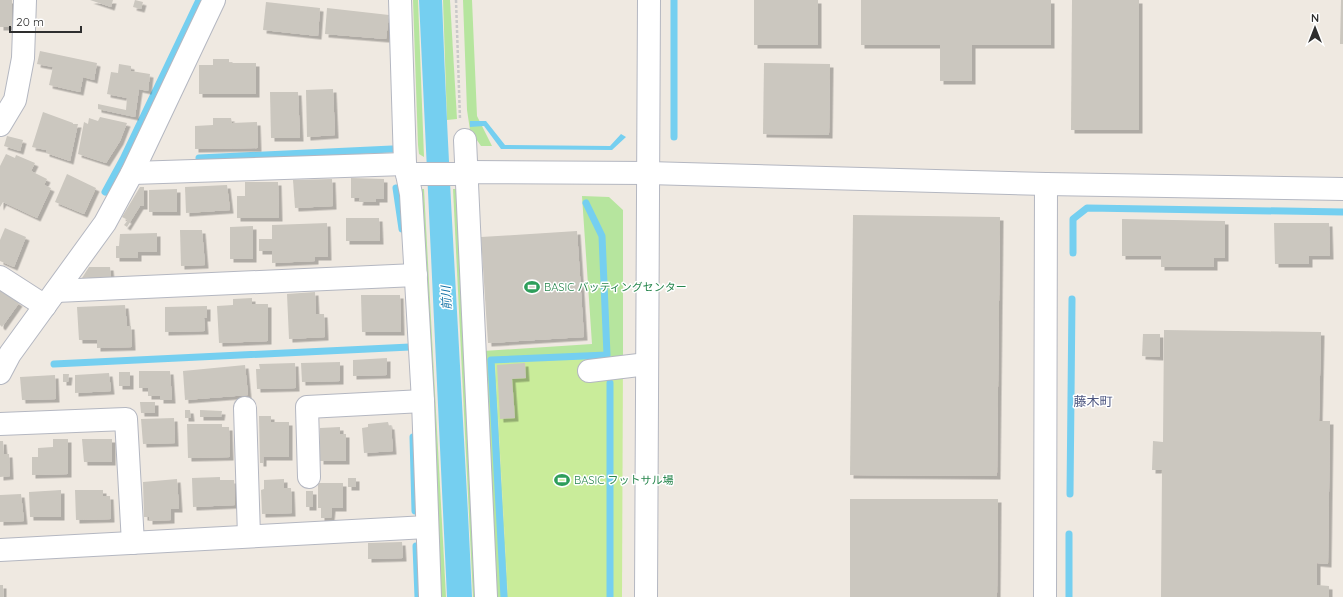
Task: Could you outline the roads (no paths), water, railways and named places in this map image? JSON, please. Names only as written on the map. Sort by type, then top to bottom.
[{"type":"street","points":[[0,125],[16,100],[23,58],[25,0]]},
{"type":"street","points":[[0,373],[10,354],[105,223],[132,173],[214,0]]},
{"type":"street","points":[[646,597],[649,0]]},
{"type":"street","points":[[394,1],[410,170],[423,401],[430,597]]},
{"type":"street","points":[[465,140],[461,173],[486,597]]},
{"type":"street","points":[[132,173],[410,170],[461,173],[648,173],[1046,184],[1343,189]]},
{"type":"street","points":[[1045,597],[1046,184]]},
{"type":"street","points":[[0,277],[51,299],[416,275]]},
{"type":"street","points":[[589,371],[647,364]]},
{"type":"street","points":[[310,477],[307,407],[423,401]]},
{"type":"street","points":[[245,408],[250,536]]},
{"type":"street","points":[[0,424],[126,418],[133,543]]},
{"type":"street","points":[[0,550],[427,526]]},
{"type":"water","name":"前川","points":[[419,0],[442,0],[448,149],[472,597],[447,597]]},
{"type":"water","points":[[470,121],[486,121],[505,145],[610,146],[621,134],[626,137],[612,150],[501,149],[484,126],[470,127]]},
{"type":"waterway","points":[[105,192],[123,159],[199,0]]},
{"type":"waterway","points":[[674,0],[674,137]]},
{"type":"waterway","points":[[199,158],[392,149]]},
{"type":"waterway","points":[[396,188],[402,229]]},
{"type":"waterway","points":[[504,597],[491,360],[607,355],[602,236],[586,203]]},
{"type":"waterway","points":[[1073,253],[1073,219],[1087,208],[1343,212]]},
{"type":"waterway","points":[[1070,494],[1072,299]]},
{"type":"waterway","points":[[54,364],[410,347]]},
{"type":"waterway","points":[[610,383],[610,597]]},
{"type":"waterway","points":[[413,437],[415,511]]},
{"type":"waterway","points":[[1069,534],[1069,597]]},
{"type":"waterway","points":[[416,546],[418,597]]},
{"type":"place","name":"BASIC バッティングセンター","points":[[532,287]]},
{"type":"place","name":"BASIC フットサル場","points":[[562,480]]},
{"type":"district","name":"藤木町","points":[[1093,401]]}]
